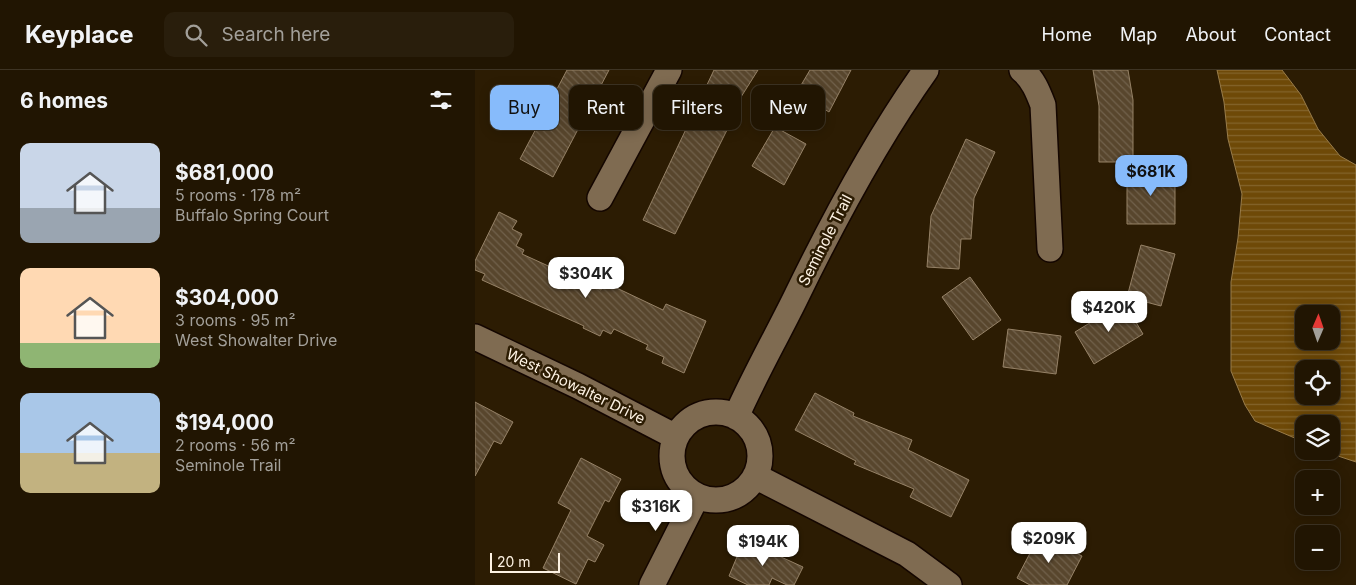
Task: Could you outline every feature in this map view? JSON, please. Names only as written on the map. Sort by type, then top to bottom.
[{"type":"street","points":[[600,198],[669,70]]},
{"type":"street","name":"Seminole Trail","points":[[736,417],[802,281],[847,196],[892,120],[925,70]]},
{"type":"street","points":[[1022,70],[1028,74],[1043,104],[1050,249]]},
{"type":"street","name":"West Showalter Drive","points":[[475,337],[578,386],[676,437]]},
{"type":"street","points":[[708,413],[722,413],[736,417],[755,436],[759,449],[759,463],[755,476],[747,487],[737,495],[724,500],[710,500],[697,496],[687,490],[679,481],[674,471],[671,460],[672,448],[676,437],[684,426],[695,418],[708,413]]},
{"type":"street","points":[[755,476],[907,554],[949,585]]},
{"type":"street","points":[[652,585],[697,496]]},
{"type":"shaded area","points":[[1217,70],[1282,70],[1301,95],[1318,129],[1340,156],[1356,165],[1356,462],[1340,457],[1340,415],[1295,415],[1295,438],[1255,421],[1245,405],[1231,371],[1231,282],[1242,194],[1228,139],[1224,102]]},
{"type":"building","points":[[567,70],[609,70],[601,85],[569,85],[569,130],[578,130],[553,177],[520,159],[535,130],[559,130],[559,85]]},
{"type":"building","points":[[714,70],[758,70],[741,97],[741,85],[707,85]]},
{"type":"building","points":[[810,70],[851,70],[829,112],[825,110],[825,85],[801,85]]},
{"type":"building","points":[[1093,70],[1128,70],[1133,100],[1133,162],[1099,162],[1099,106]]},
{"type":"building","points":[[686,130],[727,130],[675,234],[643,220]]},
{"type":"building","points":[[773,130],[780,130],[806,144],[784,185],[752,166]]},
{"type":"building","points":[[966,139],[995,152],[974,198],[971,239],[961,239],[959,269],[927,267],[931,216]]},
{"type":"building","points":[[1175,170],[1175,224],[1127,224],[1127,171]]},
{"type":"building","points":[[499,212],[517,221],[512,229],[522,234],[516,246],[524,250],[522,254],[601,290],[604,282],[663,310],[666,304],[706,321],[684,373],[662,363],[664,357],[646,349],[648,345],[614,329],[611,334],[603,330],[600,336],[583,328],[584,326],[482,280],[485,274],[475,270],[475,261]]},
{"type":"building","points":[[1141,245],[1175,254],[1161,306],[1127,297]]},
{"type":"building","points":[[970,277],[1001,320],[973,340],[942,297]]},
{"type":"building","points":[[1124,302],[1143,334],[1094,364],[1075,332]]},
{"type":"building","points":[[1008,329],[1061,336],[1056,374],[1003,367]]},
{"type":"building","points":[[815,393],[854,413],[853,416],[912,440],[908,450],[969,480],[951,517],[910,497],[914,489],[854,464],[856,461],[795,430]]},
{"type":"building","points":[[475,402],[513,422],[501,444],[494,441],[475,476]]},
{"type":"building","points":[[581,458],[621,479],[609,502],[605,500],[587,536],[604,545],[595,562],[588,559],[576,584],[543,568],[571,510],[558,503]]},
{"type":"building","points":[[1040,534],[1082,556],[1067,585],[1030,585],[1017,578]]},
{"type":"building","points":[[744,540],[803,567],[794,585],[787,585],[772,578],[769,585],[748,585],[729,576]]}]
